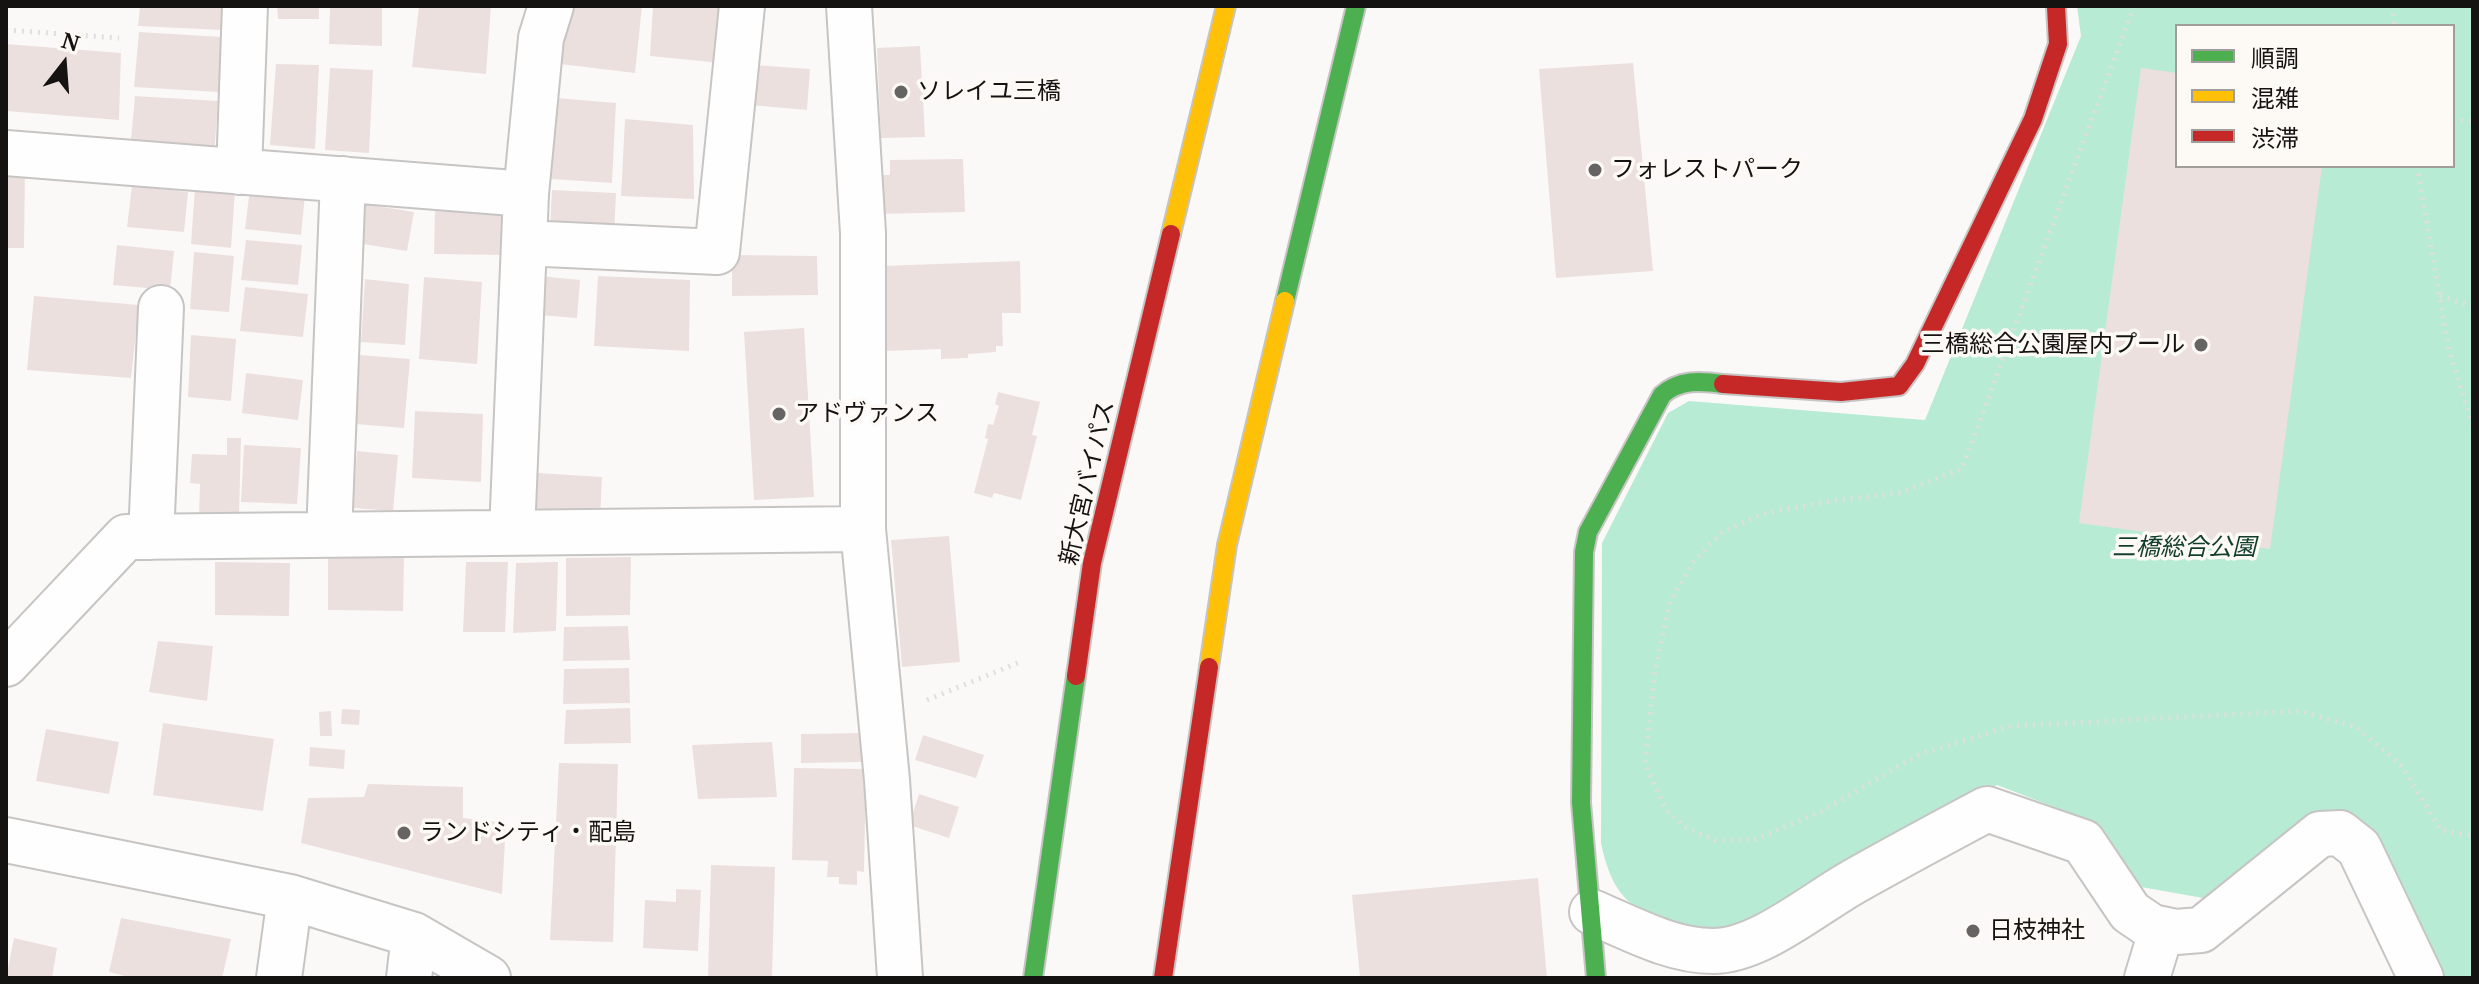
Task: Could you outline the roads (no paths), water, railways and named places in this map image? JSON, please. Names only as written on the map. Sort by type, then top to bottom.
[{"type":"main road","name":"新大宮バイパス","points":[[1033,978],[1092,563],[1226,6]]},
{"type":"main road","points":[[1163,978],[1227,545],[1356,6]]},
{"type":"main road","points":[[1596,978],[1581,803],[1584,552],[1588,532],[1660,397],[1679,384],[1701,382],[1813,391],[1879,391],[1899,386],[1915,364],[2033,119],[2058,44],[2056,6]]},
{"type":"street","points":[[239,172],[245,6]]},
{"type":"street","points":[[512,533],[526,194],[541,38],[551,6]]},
{"type":"street","points":[[524,243],[717,252],[742,6]]},
{"type":"street","points":[[849,6],[863,233],[863,529],[881,718],[900,978]]},
{"type":"street","points":[[6,153],[526,194]]},
{"type":"street","points":[[329,535],[343,179]]},
{"type":"street","points":[[151,537],[161,308]]},
{"type":"street","points":[[6,664],[126,537],[863,529]]},
{"type":"street","points":[[1592,912],[1692,950],[1716,951],[1752,942],[1987,809],[2083,842],[2130,912],[2152,927],[2176,932],[2201,930],[2320,834],[2340,833],[2359,848],[2421,978]]},
{"type":"street","points":[[6,840],[290,897],[414,935],[488,978]]},
{"type":"street","points":[[279,978],[290,897]]},
{"type":"street","points":[[2135,977],[2162,929]]},
{"type":"street","points":[[409,978],[414,935]]},
{"type":"place","name":"ソレイユ三橋","points":[[901,92]]},
{"type":"place","name":"フォレストパーク","points":[[1595,170]]},
{"type":"place","name":"三橋総合公園屋内プール","points":[[2201,345]]},
{"type":"place","name":"アドヴァンス","points":[[779,414]]},
{"type":"place","name":"ランドシティ・配島","points":[[404,833]]},
{"type":"place","name":"日枝神社","points":[[1973,931]]},
{"type":"park label","name":"三橋総合公園","points":[[2184,548]]}]
